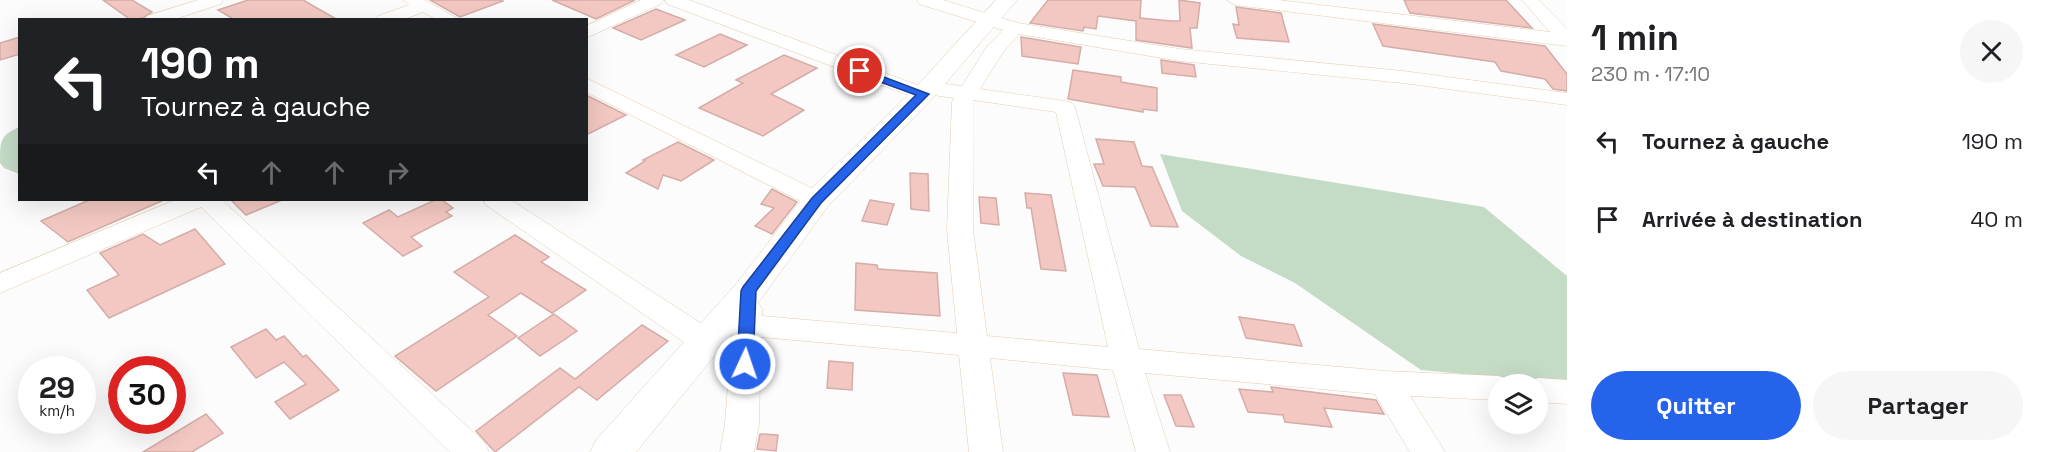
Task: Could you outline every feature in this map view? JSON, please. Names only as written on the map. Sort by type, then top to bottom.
[{"type":"main road","points":[[611,452],[749,291],[817,201],[1004,16]]},
{"type":"street","points":[[159,18],[215,0]]},
{"type":"street","points":[[588,32],[655,0]]},
{"type":"street","points":[[673,0],[926,91],[1065,107],[1126,360],[1153,452]]},
{"type":"street","points":[[925,0],[1180,55],[1403,77],[1567,99]]},
{"type":"street","points":[[1235,0],[1567,40]]},
{"type":"street","points":[[1391,0],[1401,19]]},
{"type":"street","points":[[1530,0],[1567,40]]},
{"type":"street","points":[[388,18],[418,3],[448,18]]},
{"type":"street","points":[[187,8],[203,18]]},
{"type":"street","points":[[986,452],[960,230],[962,102],[995,49],[1004,16]]},
{"type":"street","points":[[588,85],[817,201]]},
{"type":"street","points":[[0,284],[193,201]]},
{"type":"street","points":[[209,201],[472,452]]},
{"type":"street","points":[[496,201],[705,341]]},
{"type":"street","points":[[737,452],[742,424],[749,291]]},
{"type":"street","points":[[747,325],[1385,383],[1488,388]]},
{"type":"street","points":[[1385,383],[1428,452]]},
{"type":"green space","points":[[18,128],[18,174],[4,168],[0,163],[2,140],[8,133]]},
{"type":"green space","points":[[1160,154],[1484,207],[1567,276],[1567,384],[1548,382],[1548,374],[1488,374],[1488,376],[1421,370],[1295,283],[1241,256],[1182,211]]},
{"type":"building","points":[[103,0],[132,0],[152,12],[143,18],[128,18]]},
{"type":"building","points":[[248,0],[303,0],[334,18],[232,18],[218,10]]},
{"type":"building","points":[[430,0],[502,0],[503,1],[460,17]]},
{"type":"building","points":[[552,0],[635,0],[596,19]]},
{"type":"building","points":[[1048,0],[1141,0],[1140,18],[1171,21],[1180,21],[1179,0],[1200,3],[1197,28],[1190,28],[1192,48],[1136,40],[1136,21],[1098,16],[1096,29],[1084,27],[1083,31],[1030,23]]},
{"type":"building","points":[[1404,0],[1506,0],[1532,28],[1410,13]]},
{"type":"building","points":[[1236,7],[1281,13],[1289,42],[1237,38],[1233,24],[1239,25]]},
{"type":"building","points":[[656,9],[685,20],[641,40],[613,28]]},
{"type":"building","points":[[1373,24],[1545,46],[1567,74],[1567,91],[1553,89],[1545,79],[1501,71],[1495,62],[1383,46]]},
{"type":"building","points":[[720,34],[747,45],[704,67],[676,55]]},
{"type":"building","points":[[1021,37],[1081,47],[1078,64],[1022,56]]},
{"type":"building","points":[[18,38],[18,55],[0,60],[0,43]]},
{"type":"building","points":[[784,55],[817,68],[771,94],[804,110],[763,136],[699,108],[743,83],[736,80]]},
{"type":"building","points":[[1161,60],[1194,65],[1196,77],[1162,73]]},
{"type":"building","points":[[1073,70],[1121,77],[1121,82],[1157,88],[1157,111],[1143,109],[1143,112],[1068,99]]},
{"type":"building","points":[[588,96],[626,115],[588,134]]},
{"type":"building","points":[[1096,139],[1134,142],[1142,166],[1152,167],[1178,227],[1151,226],[1135,187],[1103,186],[1094,164],[1104,164]]},
{"type":"building","points":[[678,142],[714,160],[681,181],[663,175],[658,189],[626,173],[645,161],[643,160]]},
{"type":"building","points":[[910,173],[928,174],[929,211],[911,209]]},
{"type":"building","points":[[772,189],[797,202],[772,234],[755,226],[774,208],[761,204]]},
{"type":"building","points":[[1025,193],[1051,195],[1066,271],[1041,269],[1031,208],[1027,208]]},
{"type":"building","points":[[979,197],[996,198],[999,225],[981,223]]},
{"type":"building","points":[[870,200],[894,204],[887,225],[862,221]]},
{"type":"building","points":[[87,201],[162,201],[68,242],[41,221]]},
{"type":"building","points":[[232,201],[280,201],[246,215]]},
{"type":"building","points":[[433,201],[443,201],[453,208],[446,212],[452,216],[411,237],[422,246],[403,256],[363,223],[389,210],[398,217]]},
{"type":"building","points":[[195,229],[225,264],[109,318],[87,290],[119,275],[100,253],[143,234],[160,245]]},
{"type":"building","points":[[515,235],[549,257],[541,262],[586,290],[552,313],[521,293],[488,315],[517,336],[436,391],[395,356],[489,297],[454,272]]},
{"type":"building","points":[[856,263],[877,265],[878,269],[937,273],[940,316],[855,310]]},
{"type":"building","points":[[554,314],[577,331],[540,356],[518,338]]},
{"type":"building","points":[[1239,317],[1294,325],[1302,346],[1246,338]]},
{"type":"building","points":[[642,325],[668,341],[597,400],[579,387],[495,452],[476,431],[560,368],[575,379]]},
{"type":"building","points":[[266,329],[276,340],[284,336],[303,357],[306,355],[339,390],[290,419],[275,402],[306,384],[284,362],[256,378],[231,347]]},
{"type":"building","points":[[829,361],[853,363],[852,390],[827,388]]},
{"type":"building","points":[[1063,373],[1097,375],[1109,417],[1073,415]]},
{"type":"building","points":[[1271,387],[1376,400],[1384,414],[1324,408],[1332,427],[1285,422],[1283,415],[1248,412],[1239,389],[1273,392]]},
{"type":"building","points":[[1164,395],[1181,395],[1194,427],[1176,426]]},
{"type":"building","points":[[206,414],[223,433],[192,452],[143,452],[173,434],[186,434],[186,426]]},
{"type":"building","points":[[760,434],[778,435],[776,451],[757,449]]},
{"type":"route","points":[[745,364],[749,291],[817,201],[923,94],[860,71]]}]
